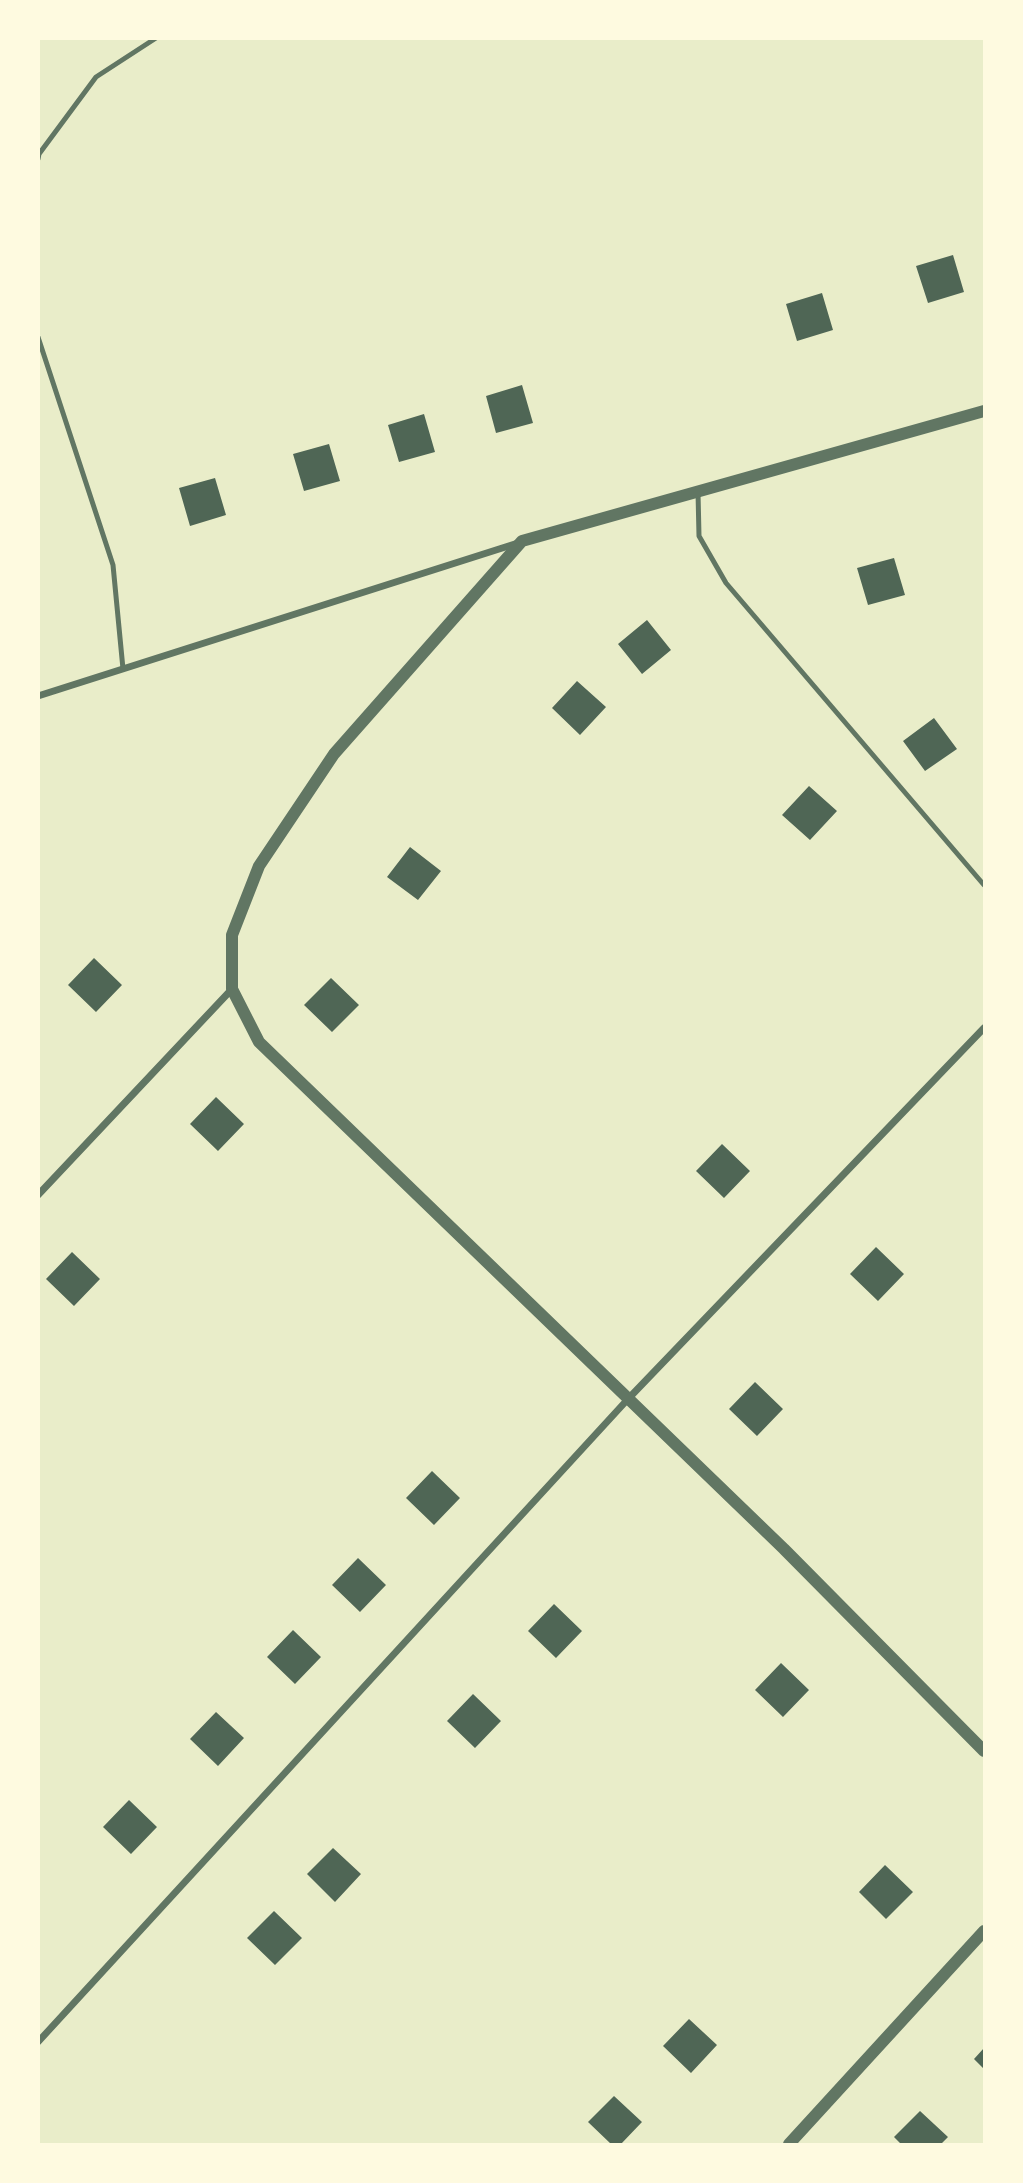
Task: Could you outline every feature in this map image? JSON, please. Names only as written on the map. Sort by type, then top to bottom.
[{"type":"street","points":[[38,696],[522,541],[985,411]]},
{"type":"street","points":[[522,541],[334,754],[259,866],[232,935],[232,989],[259,1042],[793,1559],[985,1751]]},
{"type":"street","points":[[38,1195],[232,989]]},
{"type":"street","points":[[38,2042],[628,1399],[985,1028]]},
{"type":"street","points":[[789,2144],[985,1931]]},
{"type":"lane","points":[[38,159],[96,77],[156,38]]},
{"type":"lane","points":[[38,337],[113,565],[123,669]]},
{"type":"lane","points":[[698,492],[699,536],[726,583],[985,885]]},
{"type":"building","points":[[953,255],[964,292],[928,303],[916,266]]},
{"type":"building","points":[[822,293],[833,330],[797,341],[786,304]]},
{"type":"building","points":[[522,385],[533,423],[496,433],[486,396]]},
{"type":"building","points":[[424,414],[435,452],[399,462],[388,425]]},
{"type":"building","points":[[329,444],[340,481],[304,491],[293,454]]},
{"type":"building","points":[[215,478],[226,515],[190,526],[179,488]]},
{"type":"building","points":[[894,558],[905,595],[868,605],[857,568]]},
{"type":"building","points":[[647,620],[671,650],[642,674],[618,644]]},
{"type":"building","points":[[577,681],[606,707],[580,735],[552,708]]},
{"type":"building","points":[[934,718],[957,749],[925,771],[903,741]]},
{"type":"building","points":[[809,786],[837,811],[810,840],[782,815]]},
{"type":"building","points":[[410,847],[441,871],[418,900],[387,877]]},
{"type":"building","points":[[94,958],[122,985],[96,1012],[68,985]]},
{"type":"building","points":[[331,978],[359,1005],[332,1032],[304,1005]]},
{"type":"building","points":[[216,1097],[244,1124],[218,1151],[190,1124]]},
{"type":"building","points":[[722,1144],[750,1171],[724,1198],[696,1171]]},
{"type":"building","points":[[876,1247],[904,1274],[878,1301],[850,1274]]},
{"type":"building","points":[[72,1252],[100,1279],[74,1306],[46,1279]]},
{"type":"building","points":[[755,1382],[783,1409],[757,1436],[729,1409]]},
{"type":"building","points":[[432,1471],[460,1498],[434,1525],[406,1498]]},
{"type":"building","points":[[358,1558],[386,1585],[360,1612],[332,1585]]},
{"type":"building","points":[[554,1604],[582,1631],[556,1658],[528,1631]]},
{"type":"building","points":[[293,1630],[321,1657],[295,1684],[267,1657]]},
{"type":"building","points":[[781,1663],[809,1690],[783,1717],[755,1690]]},
{"type":"building","points":[[473,1694],[501,1721],[475,1748],[447,1721]]},
{"type":"building","points":[[216,1712],[244,1738],[218,1766],[190,1739]]},
{"type":"building","points":[[129,1800],[157,1827],[131,1854],[103,1827]]},
{"type":"building","points":[[333,1848],[361,1874],[335,1902],[307,1874]]},
{"type":"building","points":[[885,1865],[913,1892],[886,1919],[859,1892]]},
{"type":"building","points":[[274,1911],[302,1938],[275,1965],[247,1938]]},
{"type":"building","points":[[689,2019],[717,2045],[691,2073],[663,2046]]},
{"type":"building","points":[[984,2048],[984,2069],[974,2059]]},
{"type":"building","points":[[614,2096],[642,2122],[621,2144],[611,2144],[588,2122]]},
{"type":"building","points":[[920,2111],[948,2137],[941,2144],[901,2144],[894,2137]]}]
